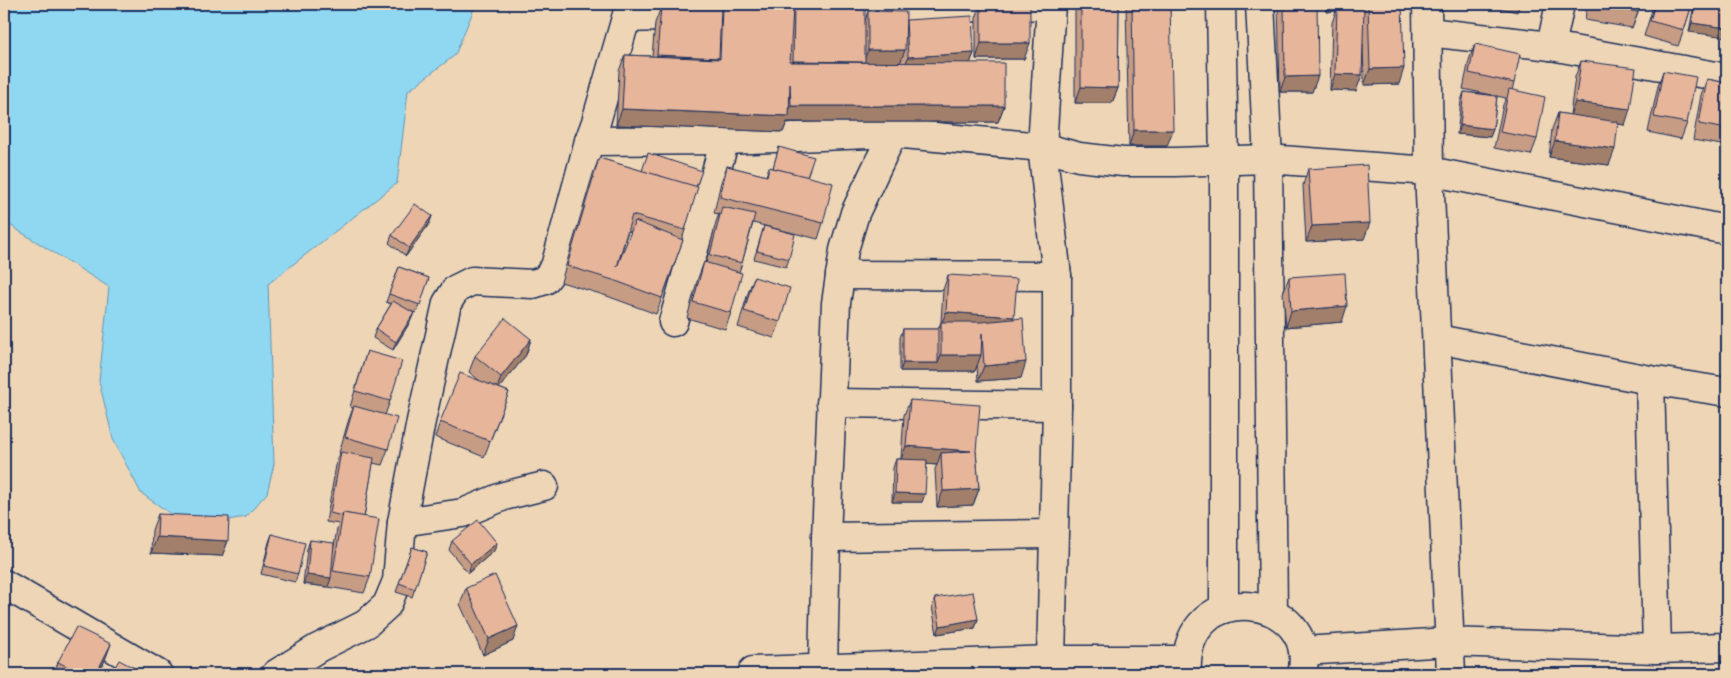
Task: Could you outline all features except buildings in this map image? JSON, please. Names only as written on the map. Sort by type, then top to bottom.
[{"type":"street","points":[[804,13],[1051,4],[1042,147],[1057,276],[1057,406],[1051,660]]},
{"type":"street","points":[[1220,4],[1224,161],[1224,608]]},
{"type":"street","points":[[1260,4],[1268,159],[1273,612]]},
{"type":"street","points":[[1427,4],[1429,171],[1448,642],[1451,674]]},
{"type":"street","points":[[1551,46],[1560,4]]},
{"type":"street","points":[[276,674],[318,648],[366,624],[387,605],[397,581],[402,522],[421,421],[447,303],[456,289],[472,281],[533,284],[545,280],[555,267],[589,141],[628,11],[715,16]]},
{"type":"street","points":[[1428,32],[1551,46],[1727,78]]},
{"type":"street","points":[[822,668],[836,303],[844,250],[855,213],[893,133]]},
{"type":"street","points":[[589,141],[725,140],[893,133],[1042,147],[1079,157],[1123,162],[1268,159],[1429,171],[1727,230]]},
{"type":"street","points":[[673,322],[725,140]]},
{"type":"street","points":[[840,275],[1057,276]]},
{"type":"street","points":[[1437,339],[1650,380],[1727,392]]},
{"type":"street","points":[[1650,380],[1657,648]]},
{"type":"street","points":[[831,403],[1057,406]]},
{"type":"street","points":[[402,522],[463,512],[504,496],[544,486]]},
{"type":"street","points":[[826,537],[1053,534]]},
{"type":"street","points":[[4,584],[158,674]]},
{"type":"street","points":[[753,671],[1051,660],[1187,667],[1190,643],[1198,628],[1209,617],[1224,608],[1241,605],[1257,606],[1273,612],[1286,622],[1297,635],[1302,662],[1448,642],[1657,648],[1727,647]]},
{"type":"water","points":[[4,4],[476,4],[455,55],[408,91],[397,183],[268,284],[274,464],[267,493],[246,517],[188,526],[141,493],[113,439],[99,381],[109,287],[4,220]]}]
